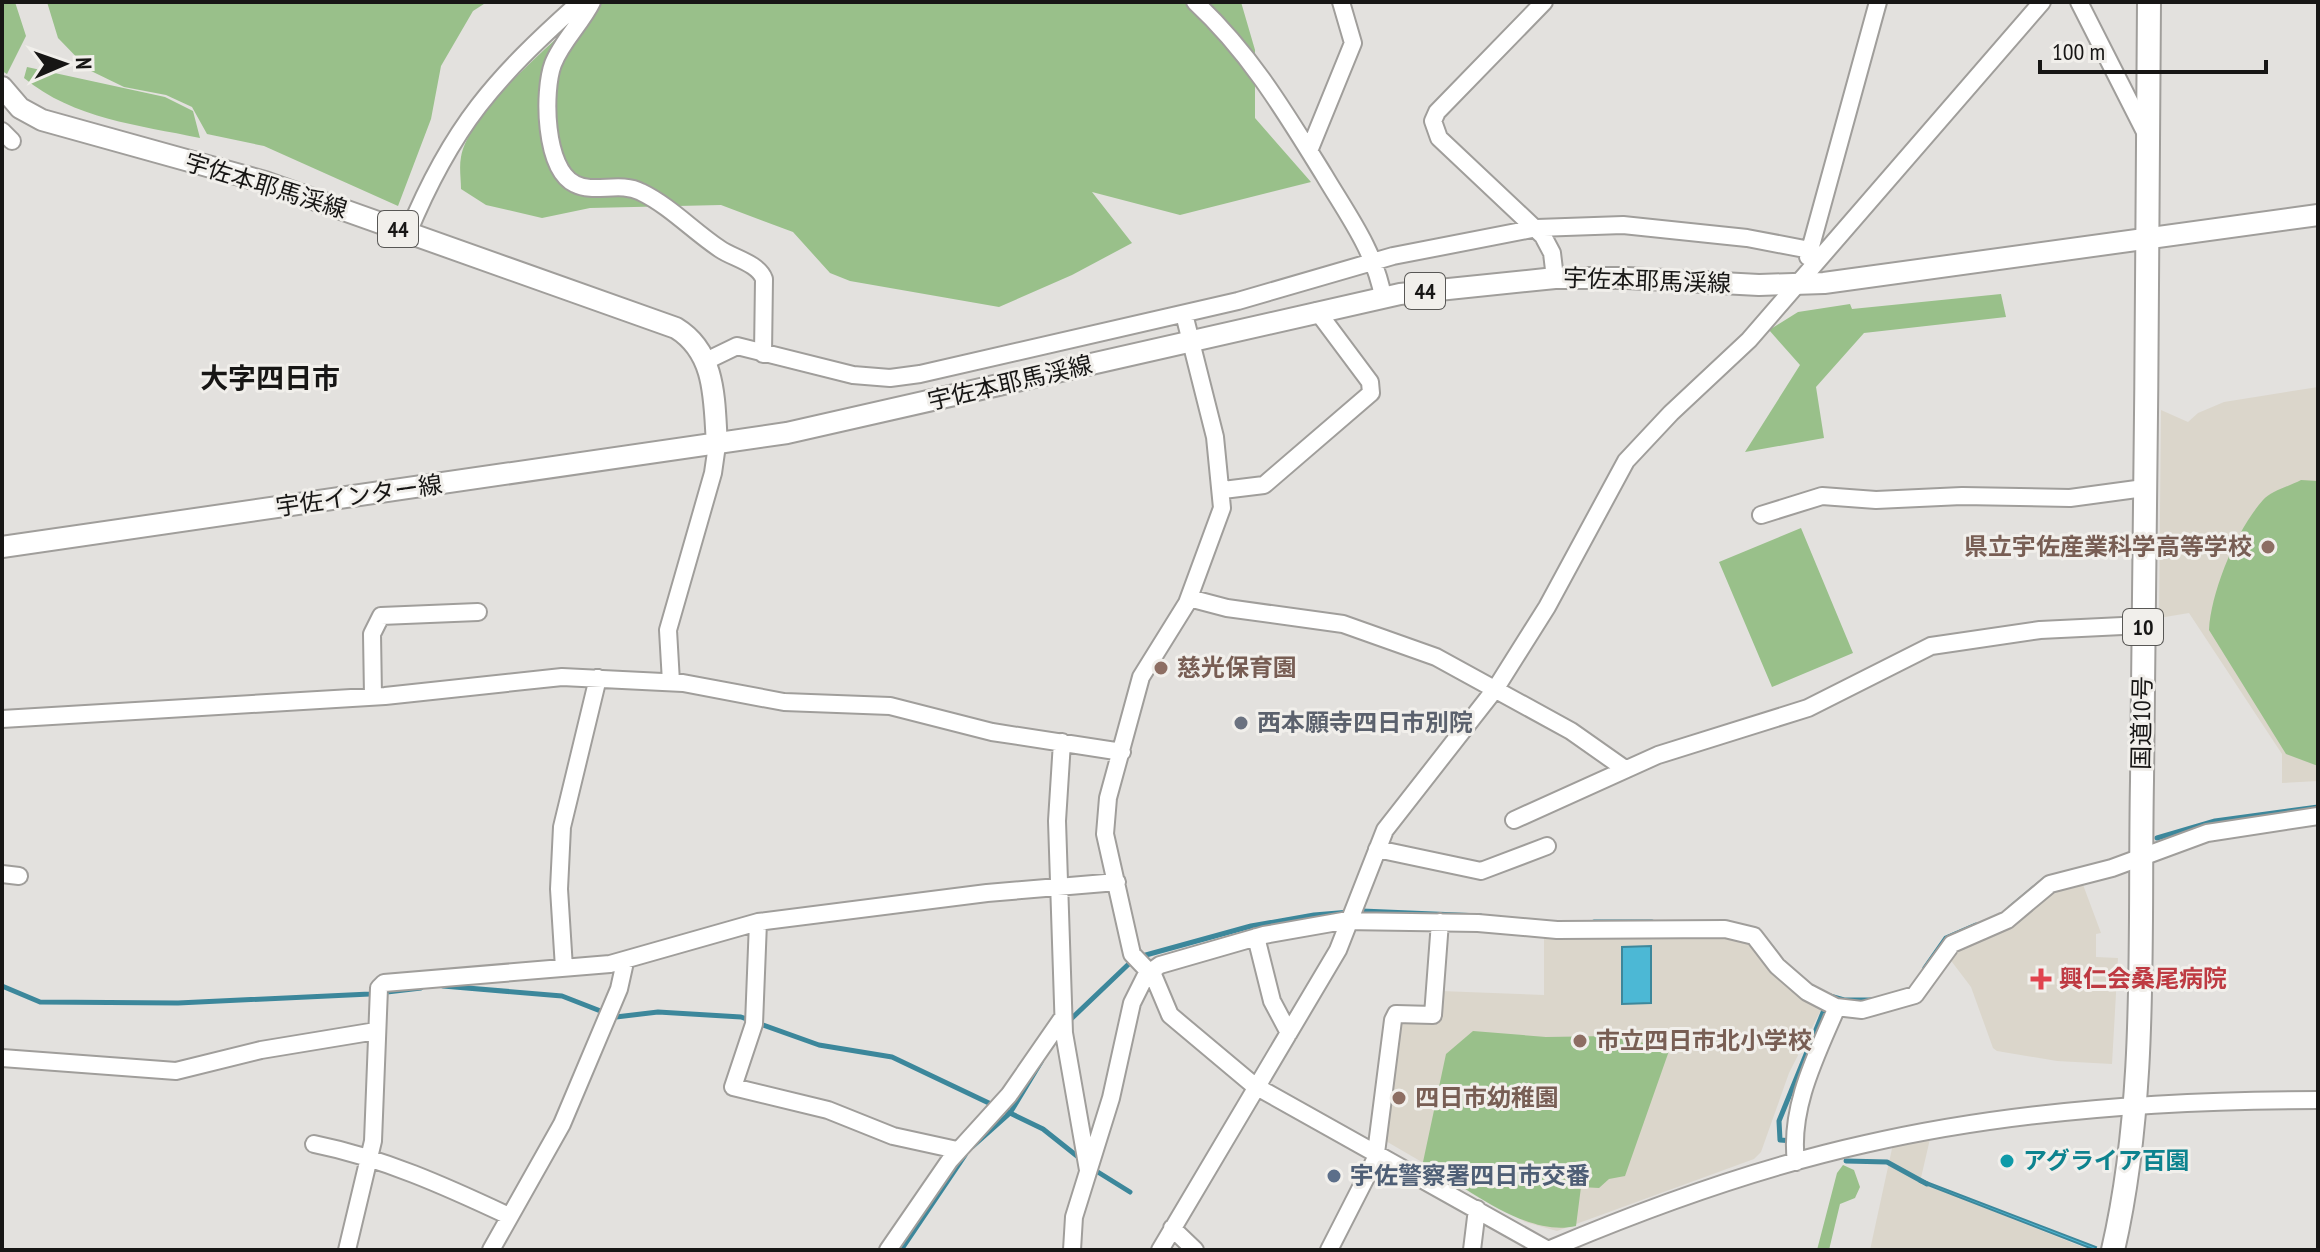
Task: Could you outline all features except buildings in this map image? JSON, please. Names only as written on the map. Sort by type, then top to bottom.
[{"type":"highway","name":"国道10号","points":[[2113,1250],[2129,1165],[2134,1106],[2141,857],[2149,2]]},
{"type":"main road","name":"宇佐本耶馬渓線","points":[[2,87],[20,108],[42,120],[265,182],[676,328],[696,344],[706,361],[713,391],[717,445],[823,426],[1383,297],[1555,278],[1796,284],[1896,275],[2318,215]]},
{"type":"main road","name":"宇佐インター線","points":[[2,547],[717,445]]},
{"type":"street","points":[[408,233],[428,185],[468,116],[500,78],[580,2]]},
{"type":"street","points":[[592,2],[561,49],[546,93],[558,162],[567,178],[577,185],[623,186],[644,193],[723,251],[758,269],[764,279],[763,354]]},
{"type":"street","points":[[1195,2],[1259,72],[1375,262],[1383,297]]},
{"type":"street","points":[[1309,151],[1353,43],[1341,2]]},
{"type":"street","points":[[1544,2],[1437,112],[1433,121],[1439,138],[1537,228],[1552,253],[1555,278]]},
{"type":"street","points":[[1796,284],[1810,250],[1878,2]]},
{"type":"street","points":[[1160,1250],[1289,1033],[1354,914],[1377,849],[1396,812],[1496,688],[1547,607],[1626,461],[1671,413],[1749,340],[2042,2]]},
{"type":"street","points":[[2079,2],[2148,139]]},
{"type":"street","name":"44","points":[[706,361],[737,346],[841,373],[899,377],[1184,314],[1319,281],[1375,262],[1537,228],[1623,225],[1810,250]]},
{"type":"street","points":[[1223,490],[1264,485],[1371,393],[1370,382],[1317,311]]},
{"type":"street","points":[[1184,314],[1215,437],[1223,490],[1217,528],[1189,598],[1141,677],[1105,816],[1107,848],[1117,882],[1129,949],[1154,977],[1172,1018],[1257,1087],[1548,1250],[1649,1211],[1796,1162],[1904,1136],[2134,1106],[2318,1100]]},
{"type":"street","points":[[671,682],[668,630],[713,473],[717,445]]},
{"type":"street","points":[[1761,515],[1822,496],[1864,499],[1962,496],[2070,498],[2144,488]]},
{"type":"street","points":[[1189,598],[1227,608],[1343,624],[1436,657],[1583,738],[1625,769]]},
{"type":"street","points":[[373,696],[372,634],[381,616],[478,612]]},
{"type":"street","points":[[1514,820],[1658,755],[1808,708],[1931,646],[2040,630],[2143,625]]},
{"type":"street","points":[[2,719],[457,690],[538,678],[598,678],[671,682],[784,702],[890,706],[992,732],[1122,752]]},
{"type":"street","points":[[564,968],[559,889],[562,827],[598,678]]},
{"type":"street","points":[[1062,742],[1057,801],[1063,1017],[1070,1086],[1088,1171]]},
{"type":"street","points":[[1072,1250],[1074,1217],[1111,1098],[1132,1003],[1148,973],[1160,965],[1256,937],[1354,914],[1557,930],[1743,931],[1759,941],[1792,982],[1837,1007],[1862,1010],[1905,1000],[1922,989],[1952,944],[2002,923],[2037,891],[2050,884],[2221,829],[2318,816]]},
{"type":"street","points":[[1377,849],[1481,871],[1547,846]]},
{"type":"street","points":[[2,874],[19,876]]},
{"type":"street","points":[[347,1250],[370,1157],[379,988],[384,983],[625,962],[758,922],[1059,886],[1117,882]]},
{"type":"street","points":[[758,922],[754,1024],[733,1087],[828,1110],[893,1136],[957,1150]]},
{"type":"street","points":[[1329,1250],[1377,1153],[1393,1020],[1396,1014],[1404,1013],[1433,1015],[1440,922]]},
{"type":"street","points":[[1256,937],[1272,1001],[1289,1033]]},
{"type":"street","points":[[491,1250],[562,1124],[619,989],[625,962]]},
{"type":"street","points":[[1796,1162],[1796,1121],[1814,1061],[1837,1007]]},
{"type":"street","points":[[888,1250],[957,1150],[1009,1095],[1063,1017]]},
{"type":"street","points":[[2,1058],[176,1071],[261,1050],[376,1031]]},
{"type":"street","points":[[314,1144],[370,1157],[509,1216]]},
{"type":"street","points":[[1472,1250],[1477,1209]]},
{"type":"street","points":[[1172,1228],[1195,1250]]},
{"type":"shaded area","name":"県立宇佐産業科学高等学校","points":[[2318,387],[2318,781],[2282,783],[2282,754],[2189,613],[2159,618],[2161,410],[2188,422],[2198,413],[2224,402]]},
{"type":"shaded area","name":"興仁会桑尾病院","points":[[2082,882],[2101,933],[2096,934],[2096,957],[2118,958],[2112,1064],[2057,1061],[1997,1051],[1993,1048],[1971,987],[1949,958],[1960,944],[2025,913],[2056,890]]},
{"type":"shaded area","points":[[1544,933],[1738,935],[1822,1008],[1789,1073],[1761,1152],[1754,1159],[1557,1231],[1525,1222],[1384,1140],[1396,1020],[1438,1021],[1440,991],[1544,995]]},
{"type":"shaded area","points":[[1930,1139],[1920,1182],[2090,1250],[1870,1250],[1893,1144]]},
{"type":"green space","points":[[2,2],[15,2],[26,36],[7,74],[2,71]]},
{"type":"green space","points":[[47,2],[487,2],[473,11],[441,66],[431,119],[398,206],[264,146],[207,134],[192,107],[166,95],[124,87],[89,70],[58,38]]},
{"type":"green space","points":[[595,2],[1241,2],[1255,50],[1255,118],[1311,182],[1180,215],[1092,192],[1132,243],[1072,275],[999,307],[850,281],[830,273],[793,232],[721,205],[590,208],[542,218],[486,205],[461,189],[460,161],[468,138],[480,118],[518,75]]},
{"type":"green space","points":[[27,67],[165,97],[193,111],[200,138],[85,112],[43,92],[24,78]]},
{"type":"green space","points":[[2001,294],[2006,317],[1864,333],[1816,387],[1824,438],[1745,452],[1800,365],[1769,330],[1798,312],[1850,304],[1852,309]]},
{"type":"green space","points":[[2301,480],[2318,481],[2318,766],[2286,754],[2209,630],[2220,579],[2253,512],[2266,497]]},
{"type":"green space","points":[[1801,528],[1853,653],[1772,687],[1719,562]]},
{"type":"green space","points":[[1473,1031],[1546,1037],[1608,1036],[1670,1048],[1625,1176],[1609,1179],[1599,1188],[1581,1187],[1576,1226],[1557,1228],[1517,1218],[1423,1162],[1446,1054]]},
{"type":"green space","points":[[1843,1165],[1854,1170],[1860,1187],[1855,1198],[1840,1204],[1829,1250],[1817,1250],[1837,1173]]},
{"type":"water","points":[[1651,946],[1651,1003],[1622,1004],[1622,947]]},
{"type":"water","points":[[1920,1182],[2096,1247],[2095,1250]]},
{"type":"waterway","points":[[2157,838],[2215,821],[2318,807]]},
{"type":"waterway","points":[[2010,908],[2045,879]]},
{"type":"waterway","points":[[1070,1020],[1135,958],[1251,926],[1314,915],[1362,911],[1481,916]]},
{"type":"waterway","points":[[1594,922],[1652,922]]},
{"type":"waterway","points":[[1925,968],[1946,938],[1976,925]]},
{"type":"waterway","points":[[1760,933],[1776,953]]},
{"type":"waterway","points":[[2,986],[40,1002],[178,1003],[370,994],[421,988]]},
{"type":"waterway","points":[[443,986],[562,996],[616,1017],[658,1012],[741,1017],[819,1045],[892,1057],[993,1105]]},
{"type":"waterway","points":[[1830,996],[1844,1000],[1875,1000]]},
{"type":"waterway","points":[[1793,1141],[1780,1140],[1779,1121],[1826,1005]]},
{"type":"waterway","points":[[1002,1110],[1010,1113],[1041,1062]]},
{"type":"waterway","points":[[972,1147],[1010,1113],[1043,1129],[1082,1160]]},
{"type":"waterway","points":[[901,1250],[965,1155]]},
{"type":"waterway","points":[[1846,1161],[1887,1162],[1927,1184]]},
{"type":"waterway","points":[[1093,1169],[1130,1192]]},
{"type":"place","name":"県立宇佐産業科学高等学校","points":[[2268,547]]},
{"type":"place","name":"慈光保育園","points":[[1161,668]]},
{"type":"place","name":"西本願寺四日市別院","points":[[1241,723]]},
{"type":"place","name":"興仁会桑尾病院","points":[[2041,979]]},
{"type":"place","name":"市立四日市北小学校","points":[[1580,1041]]},
{"type":"place","name":"四日市幼稚園","points":[[1399,1098]]},
{"type":"place","name":"アグライア百園","points":[[2007,1161]]},
{"type":"place","name":"宇佐警察署四日市交番","points":[[1334,1176]]},
{"type":"district","name":"大字四日市","points":[[270,378]]}]
